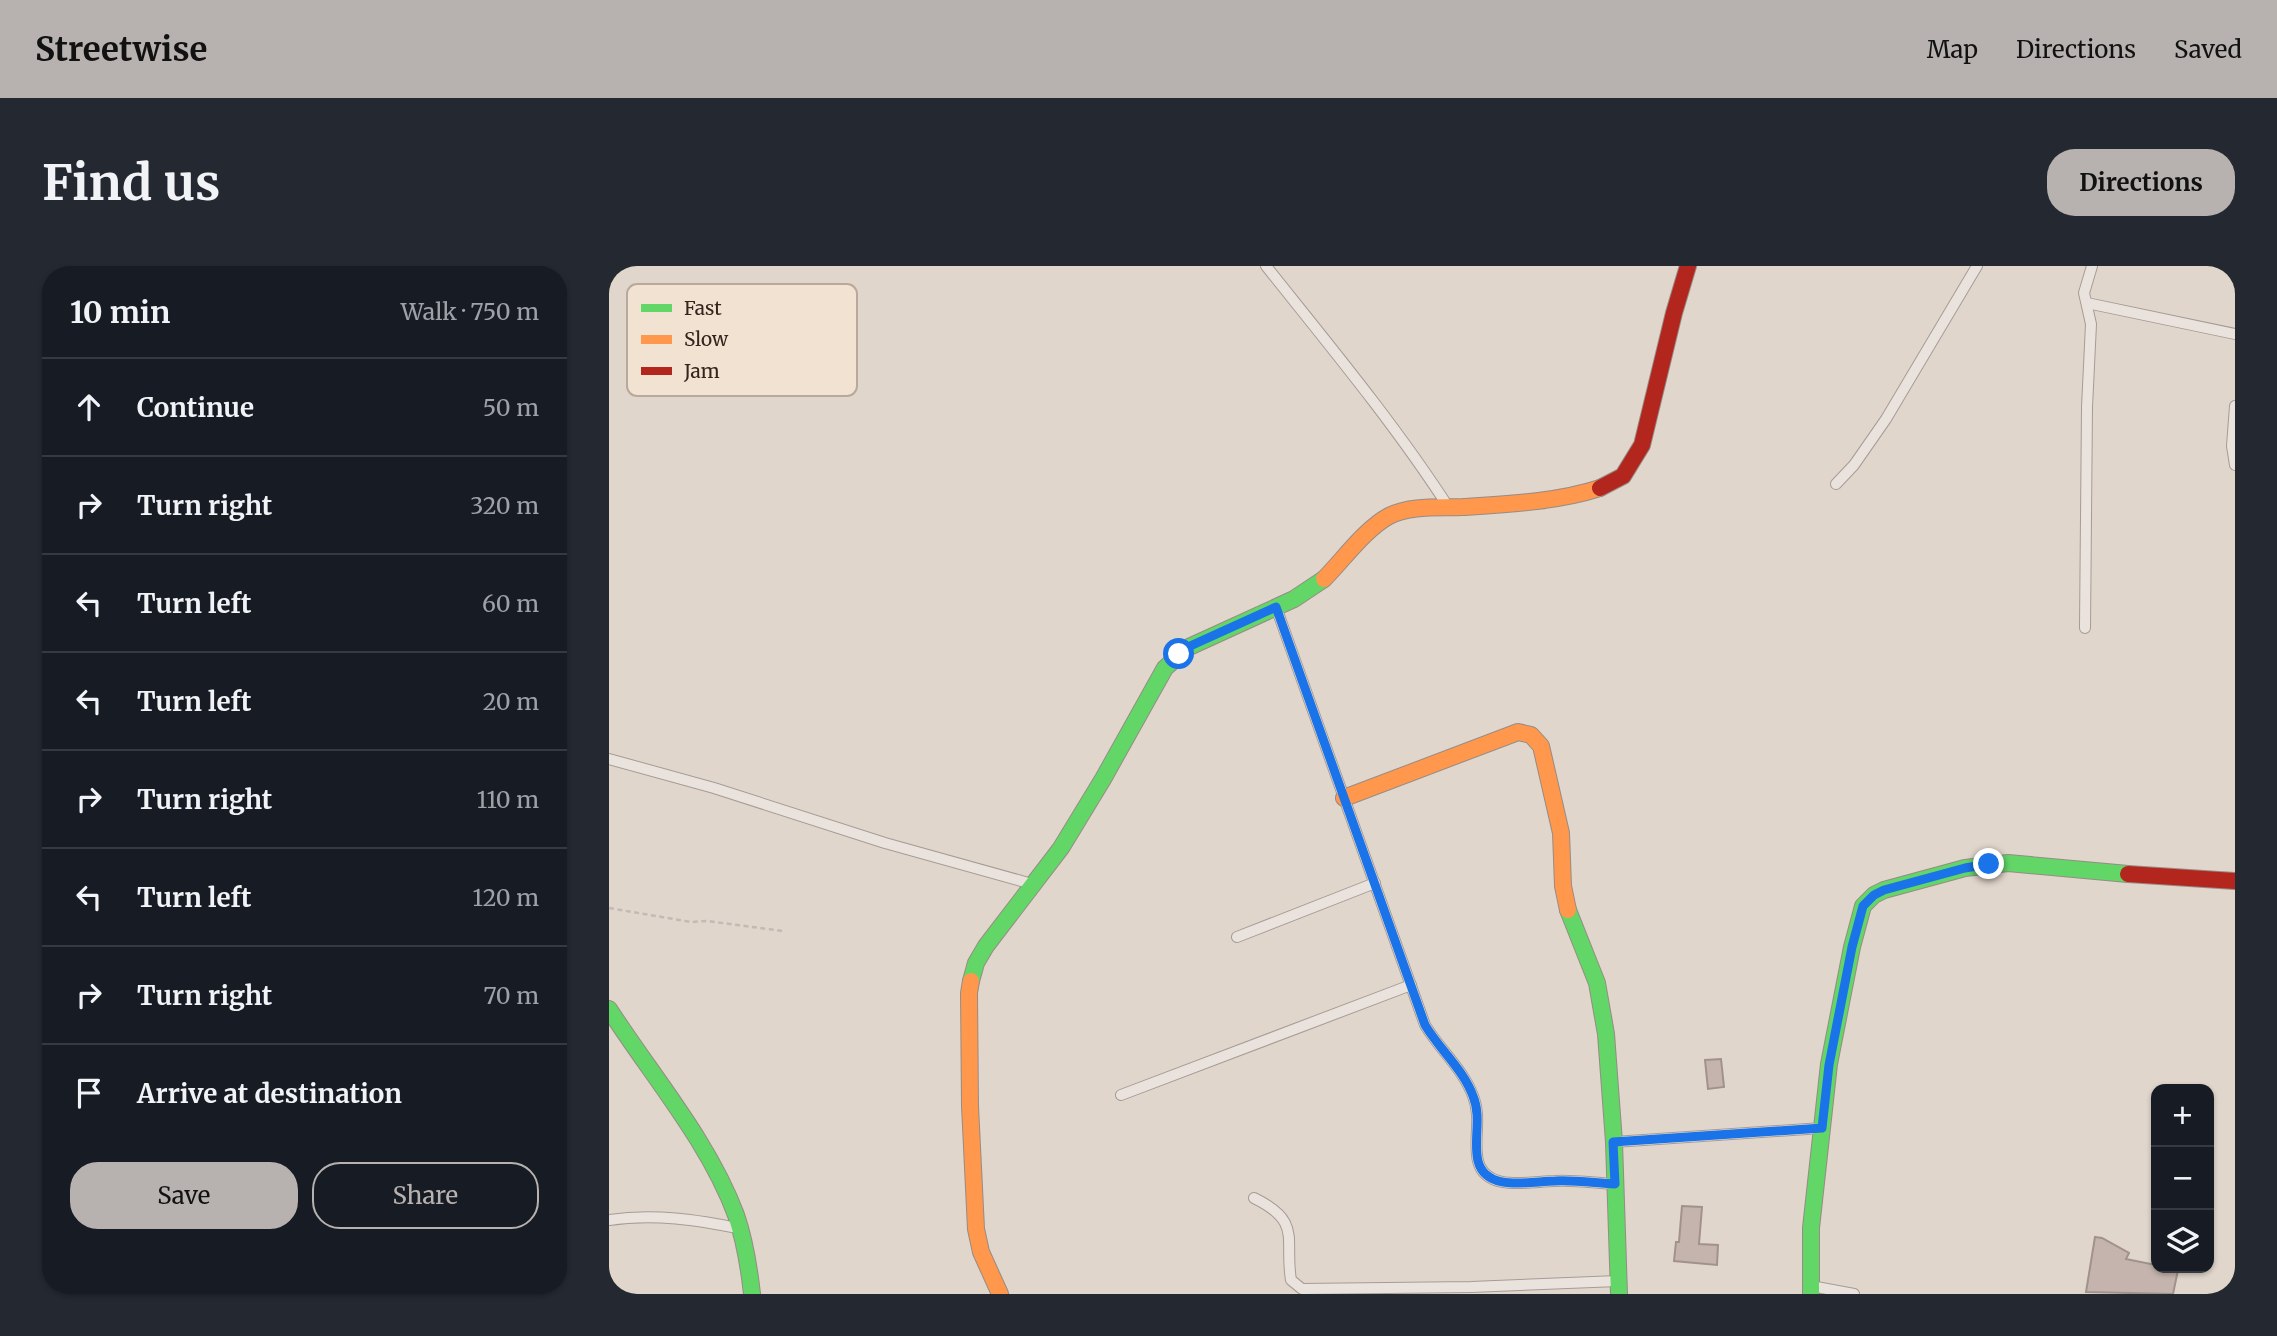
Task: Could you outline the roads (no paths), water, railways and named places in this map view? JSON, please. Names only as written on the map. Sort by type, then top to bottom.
[{"type":"street","points":[[1266,266],[1385,416],[1450,508]]},
{"type":"street","points":[[1000,1294],[981,1252],[976,1229],[970,1106],[969,993],[974,963],[1061,848],[1165,668],[1188,647],[1276,607],[1319,583],[1356,543],[1389,516],[1405,510],[1505,504],[1585,492],[1622,476],[1642,445],[1688,266]]},
{"type":"street","points":[[1836,484],[1854,465],[1886,419],[1977,266]]},
{"type":"street","points":[[2085,628],[2087,407],[2091,337],[2085,285],[2092,266]]},
{"type":"street","points":[[2087,303],[2235,334]]},
{"type":"street","points":[[2235,406],[2232,446],[2235,464]]},
{"type":"street","points":[[1276,607],[1425,1025],[1433,1039],[1461,1072],[1474,1097],[1479,1121],[1479,1164],[1495,1179],[1514,1184],[1556,1181],[1615,1184]]},
{"type":"street","points":[[1254,1198],[1283,1217],[1290,1238],[1291,1280],[1303,1289],[1618,1288],[1606,1034],[1597,983],[1568,909],[1563,886],[1561,833],[1541,746],[1531,735],[1518,732],[1344,798]]},
{"type":"street","points":[[609,760],[714,788],[885,843],[1032,884]]},
{"type":"street","points":[[1854,1294],[1811,1290],[1811,1228],[1829,1065],[1852,947],[1863,906],[1874,895],[1894,887],[1965,868],[2008,863],[2235,881]]},
{"type":"street","points":[[1237,936],[1375,883]]},
{"type":"street","points":[[1121,1095],[1411,985]]},
{"type":"street","points":[[609,1009],[628,1041],[695,1136],[742,1229],[751,1267],[753,1294]]},
{"type":"street","points":[[1613,1142],[1822,1128]]},
{"type":"street","points":[[609,1220],[629,1217],[696,1219],[742,1229]]}]
